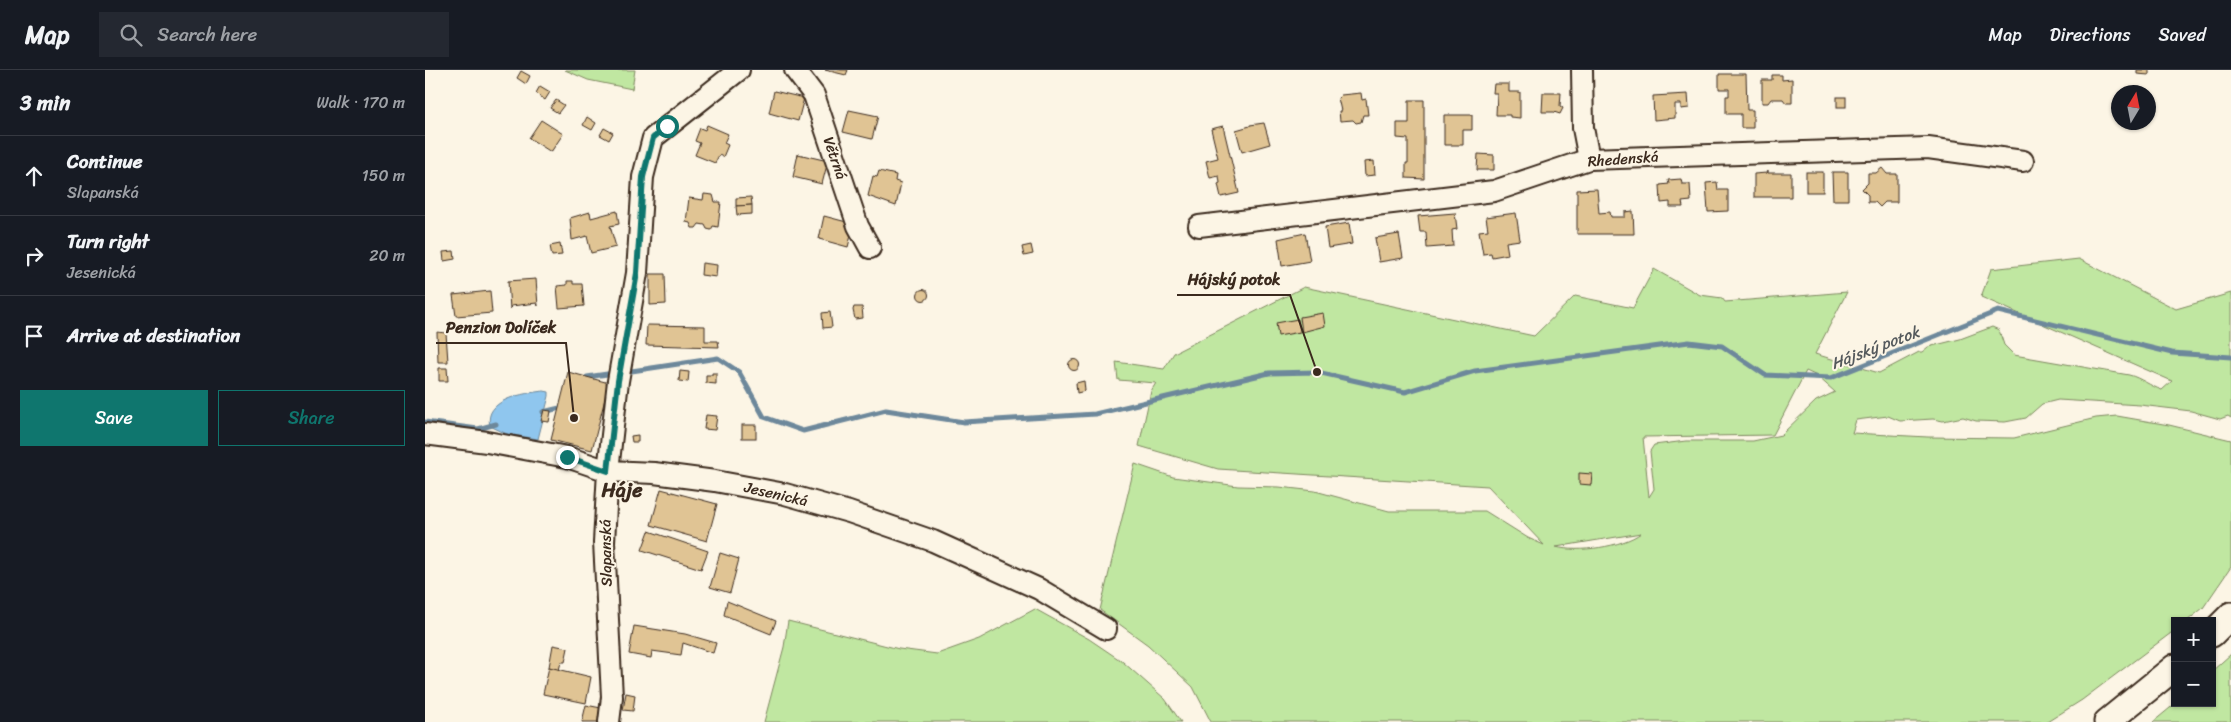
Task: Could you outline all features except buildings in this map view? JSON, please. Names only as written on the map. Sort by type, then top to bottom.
[{"type":"main road","points":[[2216,630],[2231,615]]},
{"type":"main road","points":[[2107,722],[2171,670]]},
{"type":"street","name":"Slapanská","points":[[609,722],[612,697],[603,542],[608,471],[618,381],[637,273],[643,177],[653,138],[739,70]]},
{"type":"street","name":"Větrná","points":[[795,70],[814,96],[859,226],[870,248]]},
{"type":"street","points":[[1583,70],[1583,128],[1589,159]]},
{"type":"street","name":"Rhedenská","points":[[1199,226],[1494,191],[1589,159],[1928,148],[2023,161]]},
{"type":"street","name":"Jesenická","points":[[425,434],[487,442],[567,457],[608,471],[653,473],[715,481],[785,494],[849,512],[950,549],[1039,589],[1106,629]]},
{"type":"green space","points":[[565,70],[635,70],[632,89],[588,80]]},
{"type":"green space","points":[[2079,259],[2176,309],[2231,293],[2231,418],[2228,416],[2220,419],[2191,411],[2140,405],[2058,400],[2042,404],[2026,418],[2005,422],[1976,421],[1963,417],[1943,421],[1933,419],[1900,421],[1888,416],[1856,420],[1852,433],[1928,437],[2014,438],[2096,418],[2117,416],[2169,425],[2231,440],[2231,567],[2203,608],[2192,617],[2171,617],[2171,633],[2082,700],[2047,722],[1211,722],[1193,687],[1148,645],[1100,610],[1135,464],[1173,477],[1238,486],[1279,487],[1315,491],[1389,511],[1485,511],[1528,538],[1544,545],[1488,486],[1218,469],[1139,446],[1151,391],[1156,383],[1118,380],[1116,362],[1164,369],[1174,353],[1304,287],[1534,336],[1575,296],[1633,308],[1654,269],[1700,295],[1722,298],[1725,302],[1847,292],[1815,354],[1879,373],[1922,352],[1928,347],[1960,339],[1992,327],[1999,330],[2004,345],[2014,355],[2129,375],[2162,390],[2172,381],[1981,297],[1991,269]],"holes":[[[1806,371],[1817,376],[1835,392],[1816,401],[1781,435],[1753,441],[1686,441],[1654,445],[1650,451],[1654,489],[1649,497],[1643,437],[1773,435]],[[1641,533],[1633,538],[1600,548],[1565,549],[1556,547]]]},
{"type":"green space","points":[[1035,609],[1089,639],[1123,662],[1165,699],[1181,722],[764,722],[784,647],[788,621],[899,649],[937,654],[979,639]]},
{"type":"green space","points":[[2231,654],[2231,722],[2153,722],[2171,707],[2216,707],[2216,667]]},
{"type":"water","points":[[544,391],[549,392],[549,396],[538,439],[507,434],[490,426],[490,417],[493,409],[499,404],[517,396]]},
{"type":"waterway","name":"Hájský potok","points":[[625,372],[718,358],[739,372],[764,417],[803,431],[886,410],[964,422],[1095,414],[1269,373],[1317,372],[1405,392],[1475,371],[1689,342],[1722,346],[1765,375],[1831,378],[1998,311],[2172,353],[2231,357]]},
{"type":"waterway","name":"Hájský potok","points":[[585,381],[587,377],[614,373]]},
{"type":"waterway","name":"Hájský potok","points":[[543,412],[564,407]]},
{"type":"waterway","name":"Hájský potok","points":[[425,422],[478,429],[496,424]]},
{"type":"place","name":"Hájský potok","points":[[1317,372]]},
{"type":"place","name":"Penzion Dolíček","points":[[574,418]]},
{"type":"district","name":"Háje","points":[[622,490]]},
{"type":"route","points":[[567,457],[608,471],[618,381],[637,273],[643,177],[653,138],[667,126]]}]
